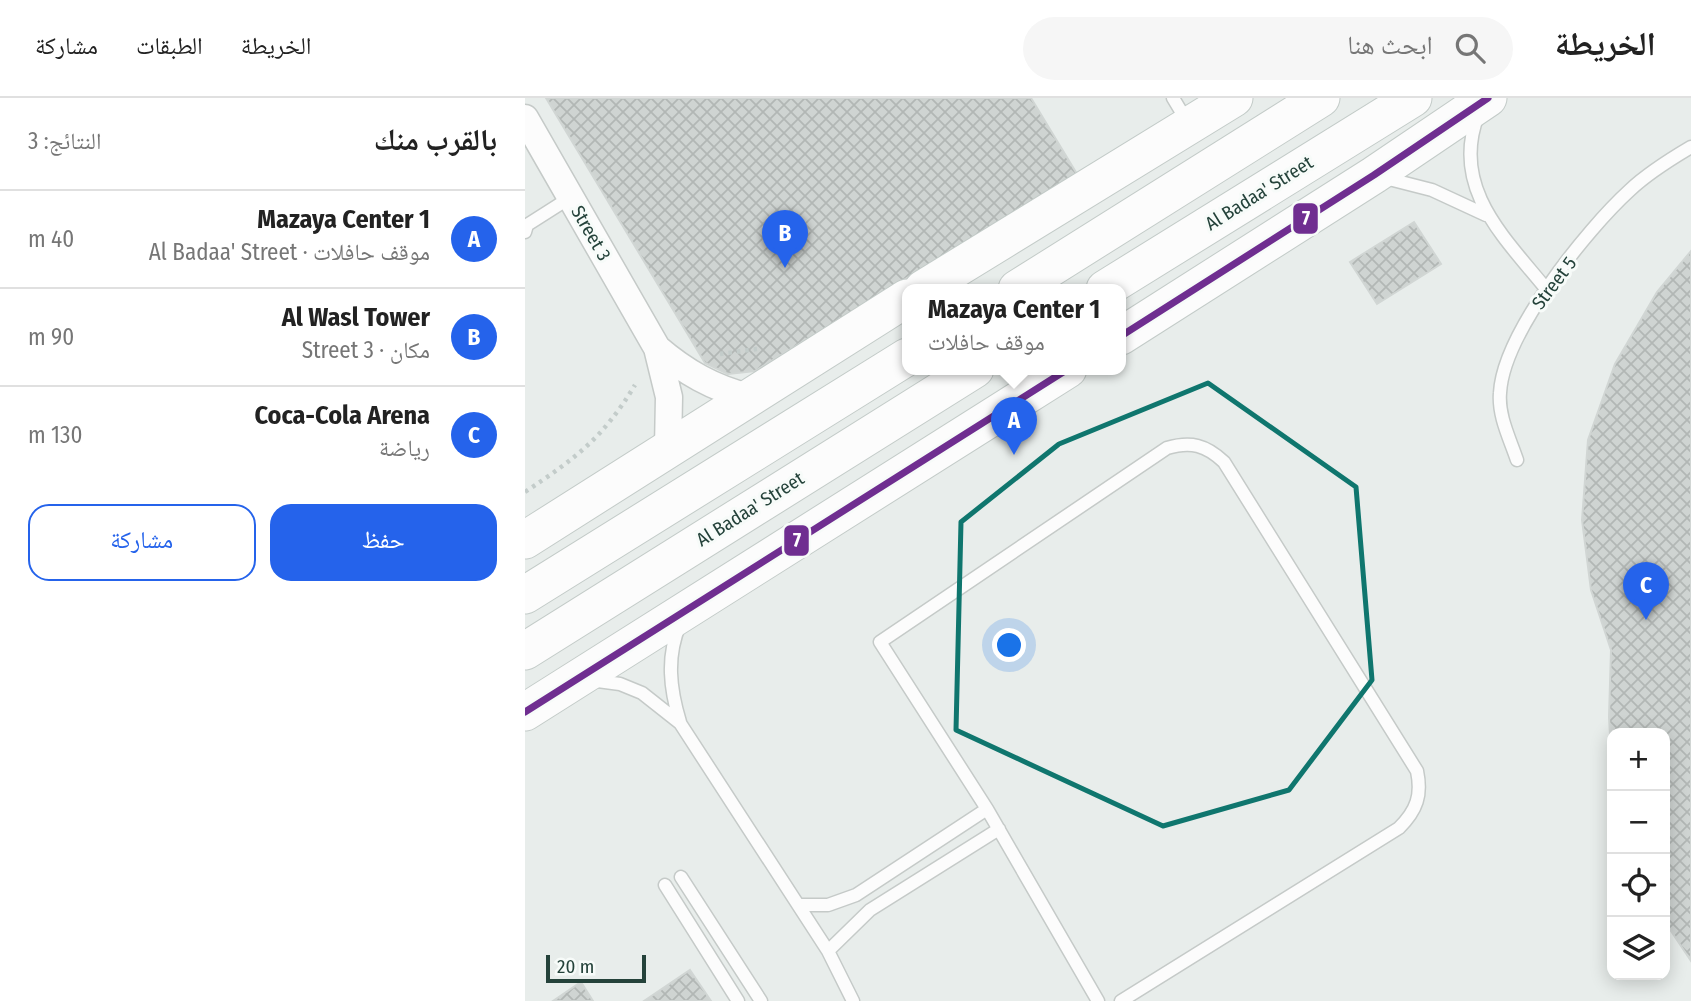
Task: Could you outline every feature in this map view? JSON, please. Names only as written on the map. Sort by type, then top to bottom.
[{"type":"main road","points":[[930,284],[1180,111],[1234,98]]},
{"type":"main road","points":[[1025,284],[1321,98]]},
{"type":"main road","name":"Al Badaa' Street","points":[[1113,284],[1413,98]]},
{"type":"main road","points":[[1126,333],[1374,175],[1485,100]]},
{"type":"main road","points":[[525,540],[902,301]]},
{"type":"main road","points":[[525,595],[902,360]]},
{"type":"main road","name":"Al Badaa' Street","points":[[525,652],[965,375]]},
{"type":"main road","points":[[525,712],[1058,375]]},
{"type":"street","name":"Street 3","points":[[525,118],[657,348],[669,397],[668,448]]},
{"type":"street","name":"Street 3","points":[[657,348],[691,374],[729,392],[749,397]]},
{"type":"lane","points":[[1485,100],[1474,124],[1471,170],[1486,215],[1547,290]]},
{"type":"lane","name":"Street 5","points":[[1517,460],[1500,408],[1501,378],[1515,340],[1547,290],[1629,190],[1663,163],[1691,147]]},
{"type":"lane","points":[[1374,175],[1432,190],[1486,215]]},
{"type":"lane","points":[[526,227],[571,197]]},
{"type":"lane","points":[[1098,1001],[987,809],[880,642],[1167,448],[1182,443],[1198,444],[1212,451],[1224,462],[1417,771],[1420,786],[1418,802],[1399,828],[1121,1001]]},
{"type":"lane","points":[[680,723],[672,688],[671,653],[686,608]]},
{"type":"lane","points":[[572,681],[596,680],[620,684],[663,706],[680,723],[828,951],[853,1001]]},
{"type":"lane","points":[[799,905],[828,905],[856,895],[987,809]]},
{"type":"lane","points":[[828,951],[870,910],[999,829]]},
{"type":"lane","points":[[681,877],[761,1001]]},
{"type":"lane","points":[[665,885],[738,1001]]},
{"type":"highlighted area","points":[[1208,383],[1356,487],[1372,680],[1289,790],[1163,826],[956,730],[961,522],[1059,444]]},
{"type":"building","points":[[546,98],[1031,98],[1077,174],[755,371],[728,374],[705,363]]},
{"type":"building","points":[[1414,222],[1441,264],[1377,304],[1350,262]]},
{"type":"building","points":[[1691,251],[1691,961],[1670,930],[1670,728],[1610,728],[1611,650],[1591,590],[1582,520],[1588,440],[1615,364],[1657,292]]},
{"type":"building","points":[[690,970],[711,1001],[644,1001]]},
{"type":"building","points":[[581,982],[593,1001],[553,1001]]},
{"type":"transit line","name":"7","points":[[1126,333],[1374,175],[1488,98]]},
{"type":"transit line","name":"7","points":[[525,712],[1059,375]]},
{"type":"place","name":"Al Wasl Tower","points":[[785,268]]},
{"type":"place","name":"Mazaya Center 1","points":[[1014,455]]},
{"type":"place","name":"Coca-Cola Arena","points":[[1646,620]]}]
